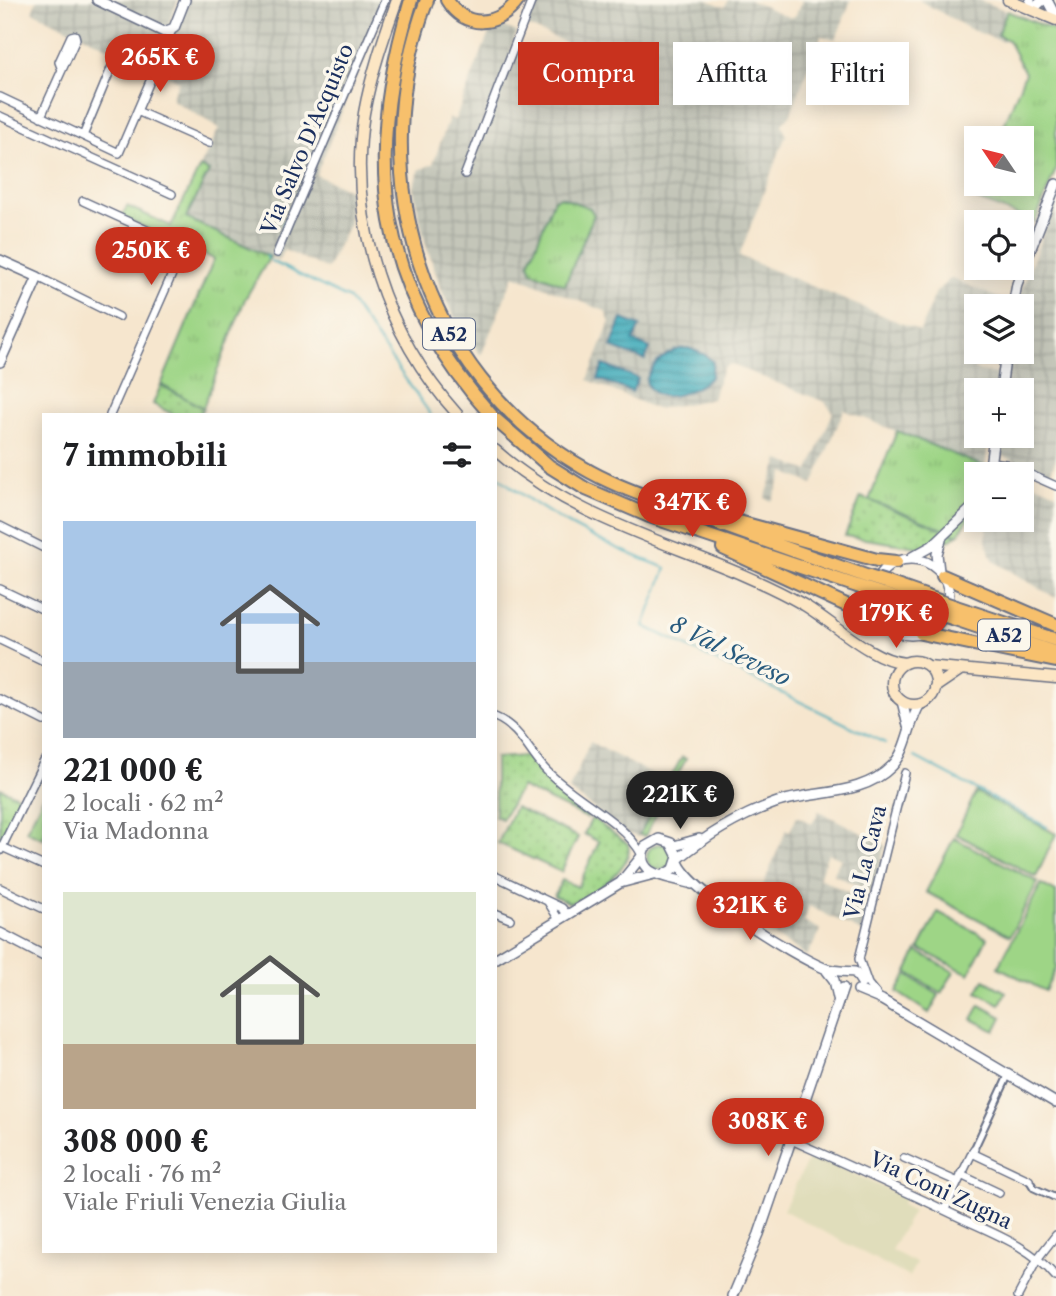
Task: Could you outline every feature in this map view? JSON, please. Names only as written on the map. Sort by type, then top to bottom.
[{"type":"highway","name":"A52","points":[[411,0],[386,106],[385,176],[392,233],[408,288],[423,321],[443,356],[489,413]]},
{"type":"highway","name":"A52","points":[[427,0],[409,61],[400,141],[405,214],[414,254],[432,301],[441,321],[472,368],[531,432],[583,468],[654,499],[868,583]]},
{"type":"highway","points":[[447,0],[464,18],[484,23],[505,14],[519,0]]},
{"type":"highway","name":"A52","points":[[497,421],[549,466],[586,489],[649,516],[954,612],[1056,640]]},
{"type":"highway","points":[[654,499],[877,560],[902,560]]},
{"type":"highway","points":[[649,516],[883,622]]},
{"type":"highway","points":[[941,573],[1056,625]]},
{"type":"highway","name":"A52","points":[[954,612],[1056,653]]},
{"type":"highway","points":[[921,633],[1056,661]]},
{"type":"main road","points":[[397,0],[364,114],[360,180],[364,221],[372,260],[397,328],[436,390],[456,413]]},
{"type":"main road","points":[[1007,0],[1031,5],[1056,18]]},
{"type":"main road","points":[[497,452],[539,483],[587,512],[780,592],[828,620],[882,659],[892,678],[893,691],[902,701],[920,704],[930,697],[935,687],[961,670]]},
{"type":"main road","points":[[882,659],[905,663],[916,661],[927,666],[961,670],[1056,678]]},
{"type":"main road","points":[[892,678],[905,663]]},
{"type":"main road","points":[[927,666],[934,675],[935,687]]},
{"type":"street","points":[[97,0],[161,31],[172,30]]},
{"type":"street","points":[[0,97],[119,153],[185,0]]},
{"type":"street","name":"Via Salvo D'Acquisto","points":[[277,254],[385,0]]},
{"type":"street","points":[[465,174],[532,0]]},
{"type":"street","points":[[1031,5],[1045,0],[1056,18]]},
{"type":"street","points":[[83,136],[115,59]]},
{"type":"street","points":[[41,117],[62,70]]},
{"type":"street","points":[[137,111],[209,143]]},
{"type":"street","points":[[0,116],[172,194]]},
{"type":"street","points":[[1015,294],[1056,184]]},
{"type":"street","points":[[83,201],[184,247],[111,413]]},
{"type":"street","points":[[0,260],[119,317]]},
{"type":"street","points":[[0,362],[38,277]]},
{"type":"street","points":[[991,462],[993,448]]},
{"type":"street","points":[[1034,476],[1056,486]]},
{"type":"street","points":[[942,538],[937,554],[949,594],[948,607],[938,624],[921,633],[897,632],[883,622],[875,608],[873,592],[879,576],[902,560],[920,554],[964,517]]},
{"type":"street","points":[[0,526],[42,547]]},
{"type":"street","points":[[902,560],[925,561],[941,573]]},
{"type":"street","points":[[0,589],[42,609]]},
{"type":"street","points":[[0,640],[42,660]]},
{"type":"street","points":[[0,699],[42,720]]},
{"type":"street","points":[[902,701],[908,726]]},
{"type":"street","points":[[674,846],[704,838],[774,803],[855,787],[875,779],[899,757],[908,726],[920,704]]},
{"type":"street","points":[[497,719],[516,730],[559,783],[628,835],[642,856],[644,867],[659,875],[697,886]]},
{"type":"street","points":[[42,765],[1,849],[42,865]]},
{"type":"street","name":"Via La Cava","points":[[851,973],[859,959],[905,773]]},
{"type":"street","points":[[628,835],[651,842],[663,839],[674,846],[678,861],[697,886],[757,929],[825,969],[842,986],[879,997],[1008,1076],[1056,1101]]},
{"type":"street","points":[[620,883],[674,869],[678,861],[704,838]]},
{"type":"street","points":[[497,957],[620,883],[651,842]]},
{"type":"street","points":[[497,877],[547,901],[568,915]]},
{"type":"street","points":[[0,888],[42,908]]},
{"type":"street","points":[[547,901],[559,920]]},
{"type":"street","points":[[497,913],[510,919]]},
{"type":"street","points":[[0,933],[42,955]]},
{"type":"street","points":[[859,959],[868,984],[879,997]]},
{"type":"street","points":[[825,969],[851,973]]},
{"type":"street","points":[[825,969],[838,992],[837,1008]]},
{"type":"street","points":[[733,1296],[759,1234],[789,1139],[830,1031],[842,986],[851,973]]},
{"type":"street","points":[[851,973],[858,989]]},
{"type":"street","points":[[830,1031],[847,998],[858,989]]},
{"type":"street","points":[[945,1209],[1008,1076]]},
{"type":"street","name":"Via Coni Zugna","points":[[789,1139],[945,1209],[1038,1258],[1056,1277]]},
{"type":"street","points":[[973,1151],[1029,1180],[1034,1188],[1056,1198]]},
{"type":"street","points":[[904,1158],[999,1193]]},
{"type":"street","points":[[1018,1296],[1038,1258],[1056,1236]]},
{"type":"shaded area","points":[[37,0],[178,0],[151,68],[32,11]]},
{"type":"shaded area","points":[[188,0],[387,0],[316,175],[349,190],[349,223],[327,269],[284,250],[279,260],[273,258],[186,218],[209,172],[200,167],[219,128],[171,99],[179,81],[159,71]]},
{"type":"shaded area","points":[[534,0],[707,0],[725,7],[728,0],[749,0],[791,18],[796,15],[802,0],[851,0],[836,39],[821,36],[819,42],[806,42],[806,74],[790,115],[782,124],[786,135],[739,256],[920,331],[936,292],[951,278],[989,294],[964,294],[964,364],[976,364],[974,370],[997,374],[996,378],[964,378],[964,448],[987,448],[986,462],[973,462],[844,410],[813,484],[784,472],[772,501],[765,498],[779,460],[809,471],[833,412],[825,402],[730,364],[723,368],[712,399],[656,409],[588,380],[610,322],[605,311],[514,275],[481,355],[456,320],[442,291],[425,242],[413,187],[419,170],[433,164],[449,118],[455,120],[493,23],[517,32],[510,51],[518,54],[518,105],[659,105],[659,42],[565,42],[524,25]]},
{"type":"shaded area","points":[[919,0],[979,0],[1007,11],[997,35],[1008,40],[1003,42],[970,29]]},
{"type":"shaded area","points":[[1056,201],[1056,458],[1049,476],[1034,469],[1034,462],[1017,462],[1001,455],[1002,448],[1034,448],[1034,378],[1008,378],[1009,364],[1034,364],[1034,294],[1020,294],[1025,280],[1034,280],[1034,258]]},
{"type":"shaded area","points":[[1034,483],[1056,493],[1056,598],[995,562],[986,539],[987,532],[1034,532]]},
{"type":"shaded area","points":[[590,742],[667,782],[638,837],[627,833],[569,790]]},
{"type":"shaded area","points":[[819,811],[885,845],[873,893],[833,874],[841,859],[828,853],[819,878],[860,898],[859,904],[869,909],[864,933],[809,906],[804,921],[821,930],[807,956],[749,920],[786,830],[790,831],[797,816],[812,824]]},
{"type":"shaded area","points":[[816,1156],[905,1198],[902,1205],[913,1211],[891,1250],[916,1263],[909,1277],[783,1210],[808,1160]]},
{"type":"green space","points":[[1007,11],[1056,31],[1056,169],[1035,222],[1034,210],[1004,210],[975,199],[976,196],[1034,196],[1034,126],[1004,126],[1025,73],[1008,40],[997,35]]},
{"type":"green space","points":[[200,167],[209,171],[186,218],[270,257],[245,299],[203,408],[161,385],[214,259],[122,217],[127,206],[171,226]]},
{"type":"green space","points":[[561,197],[590,208],[594,215],[565,285],[532,272],[529,263],[554,199]]},
{"type":"green space","points":[[161,385],[203,408],[201,413],[170,413],[153,404]]},
{"type":"green space","points":[[897,431],[973,462],[964,462],[964,526],[958,535],[869,500]]},
{"type":"green space","points":[[861,497],[958,535],[936,547],[924,548],[845,536]]},
{"type":"green space","points":[[526,756],[557,791],[588,816],[587,818],[521,787],[502,819],[497,817],[497,758]]},
{"type":"green space","points":[[682,757],[686,759],[645,836],[639,835]]},
{"type":"green space","points":[[0,788],[22,798],[2,839],[0,838]]},
{"type":"green space","points":[[976,792],[1056,834],[1036,877],[956,834]]},
{"type":"green space","points":[[42,799],[42,838],[26,831]]},
{"type":"green space","points":[[515,807],[578,837],[561,872],[498,843]]},
{"type":"green space","points":[[592,818],[628,844],[628,853],[625,862],[609,881],[588,895],[569,903],[554,896],[562,880],[578,887],[599,842],[584,834]]},
{"type":"green space","points":[[954,838],[1038,882],[1010,936],[926,892]]},
{"type":"green space","points":[[660,844],[669,848],[673,857],[669,866],[660,870],[651,866],[647,857],[651,848]]},
{"type":"green space","points":[[1041,884],[1056,892],[1056,969],[1045,991],[998,967]]},
{"type":"green space","points":[[938,912],[987,938],[969,974],[919,949]]},
{"type":"green space","points":[[917,951],[954,972],[941,993],[907,972]]},
{"type":"green space","points":[[907,975],[939,995],[929,1013],[897,992]]},
{"type":"green space","points":[[984,980],[1006,992],[1000,1004],[977,992]]},
{"type":"green space","points":[[980,1005],[1002,1017],[995,1031],[972,1019]]},
{"type":"water","points":[[622,319],[640,326],[633,341],[650,348],[645,360],[611,347]]},
{"type":"water","points":[[688,348],[704,354],[713,362],[711,377],[696,388],[677,395],[658,395],[651,390],[646,381],[657,363],[668,354]]},
{"type":"water","points":[[603,365],[638,378],[632,392],[598,379]]},
{"type":"waterway","name":"8 Val Seveso","points":[[295,201],[299,191]]},
{"type":"waterway","name":"8 Val Seveso","points":[[283,225],[287,217]]},
{"type":"waterway","name":"8 Val Seveso","points":[[271,261],[349,299],[430,413]]},
{"type":"waterway","name":"8 Val Seveso","points":[[497,476],[556,517],[620,550],[666,568],[644,626],[885,743]]},
{"type":"waterway","name":"8 Val Seveso","points":[[915,757],[1047,827]]}]
